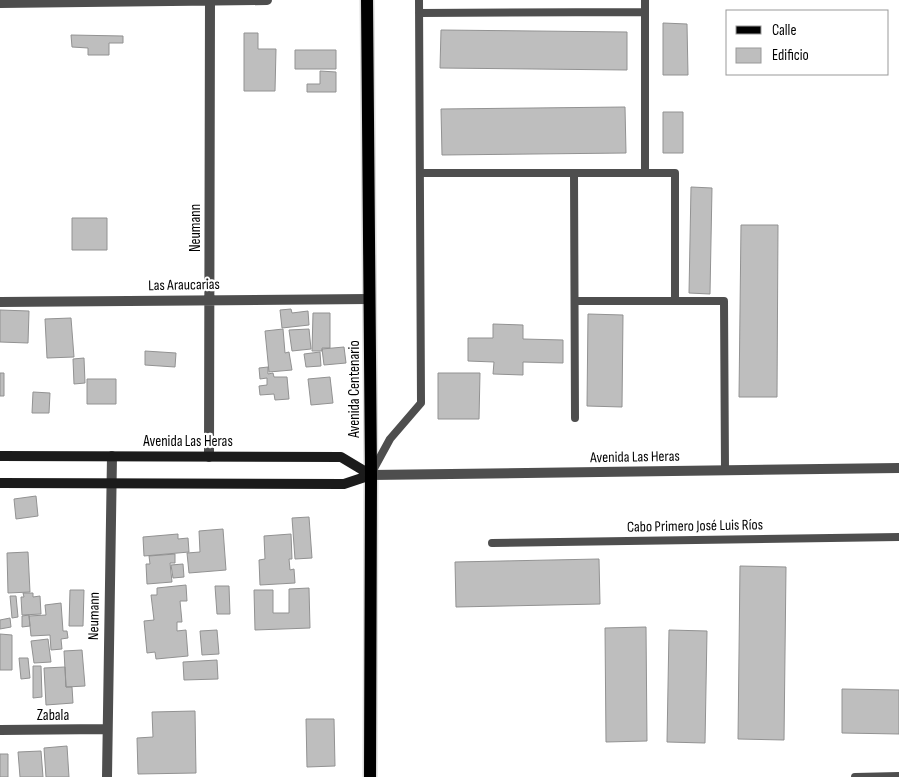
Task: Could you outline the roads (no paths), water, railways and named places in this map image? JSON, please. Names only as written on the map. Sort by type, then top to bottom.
[{"type":"main road","name":"Avenida Centenario","points":[[367,0],[370,777]]},
{"type":"main road","name":"Avenida Las Heras","points":[[0,456],[341,457],[370,475]]},
{"type":"main road","name":"Avenida Las Heras","points":[[0,483],[344,484],[370,475]]},
{"type":"street","name":"Neumann","points":[[209,457],[210,0]]},
{"type":"street","points":[[0,3],[267,0]]},
{"type":"street","name":"Las Araucarias","points":[[0,302],[369,298]]},
{"type":"street","name":"Neumann","points":[[106,777],[112,456]]},
{"type":"street","name":"Avenida Las Heras","points":[[370,475],[899,468]]},
{"type":"street","name":"Zabala","points":[[0,730],[107,729]]},
{"type":"lane","points":[[370,475],[390,439],[421,403],[419,0]]},
{"type":"lane","points":[[645,0],[646,172]]},
{"type":"lane","points":[[419,13],[645,12]]},
{"type":"lane","points":[[420,173],[675,173],[675,301]]},
{"type":"lane","points":[[574,173],[575,418]]},
{"type":"lane","points":[[575,301],[724,301],[725,470]]},
{"type":"lane","name":"Cabo Primero José Luis Ríos","points":[[492,543],[899,537]]},
{"type":"lane","points":[[855,777],[899,776]]}]
